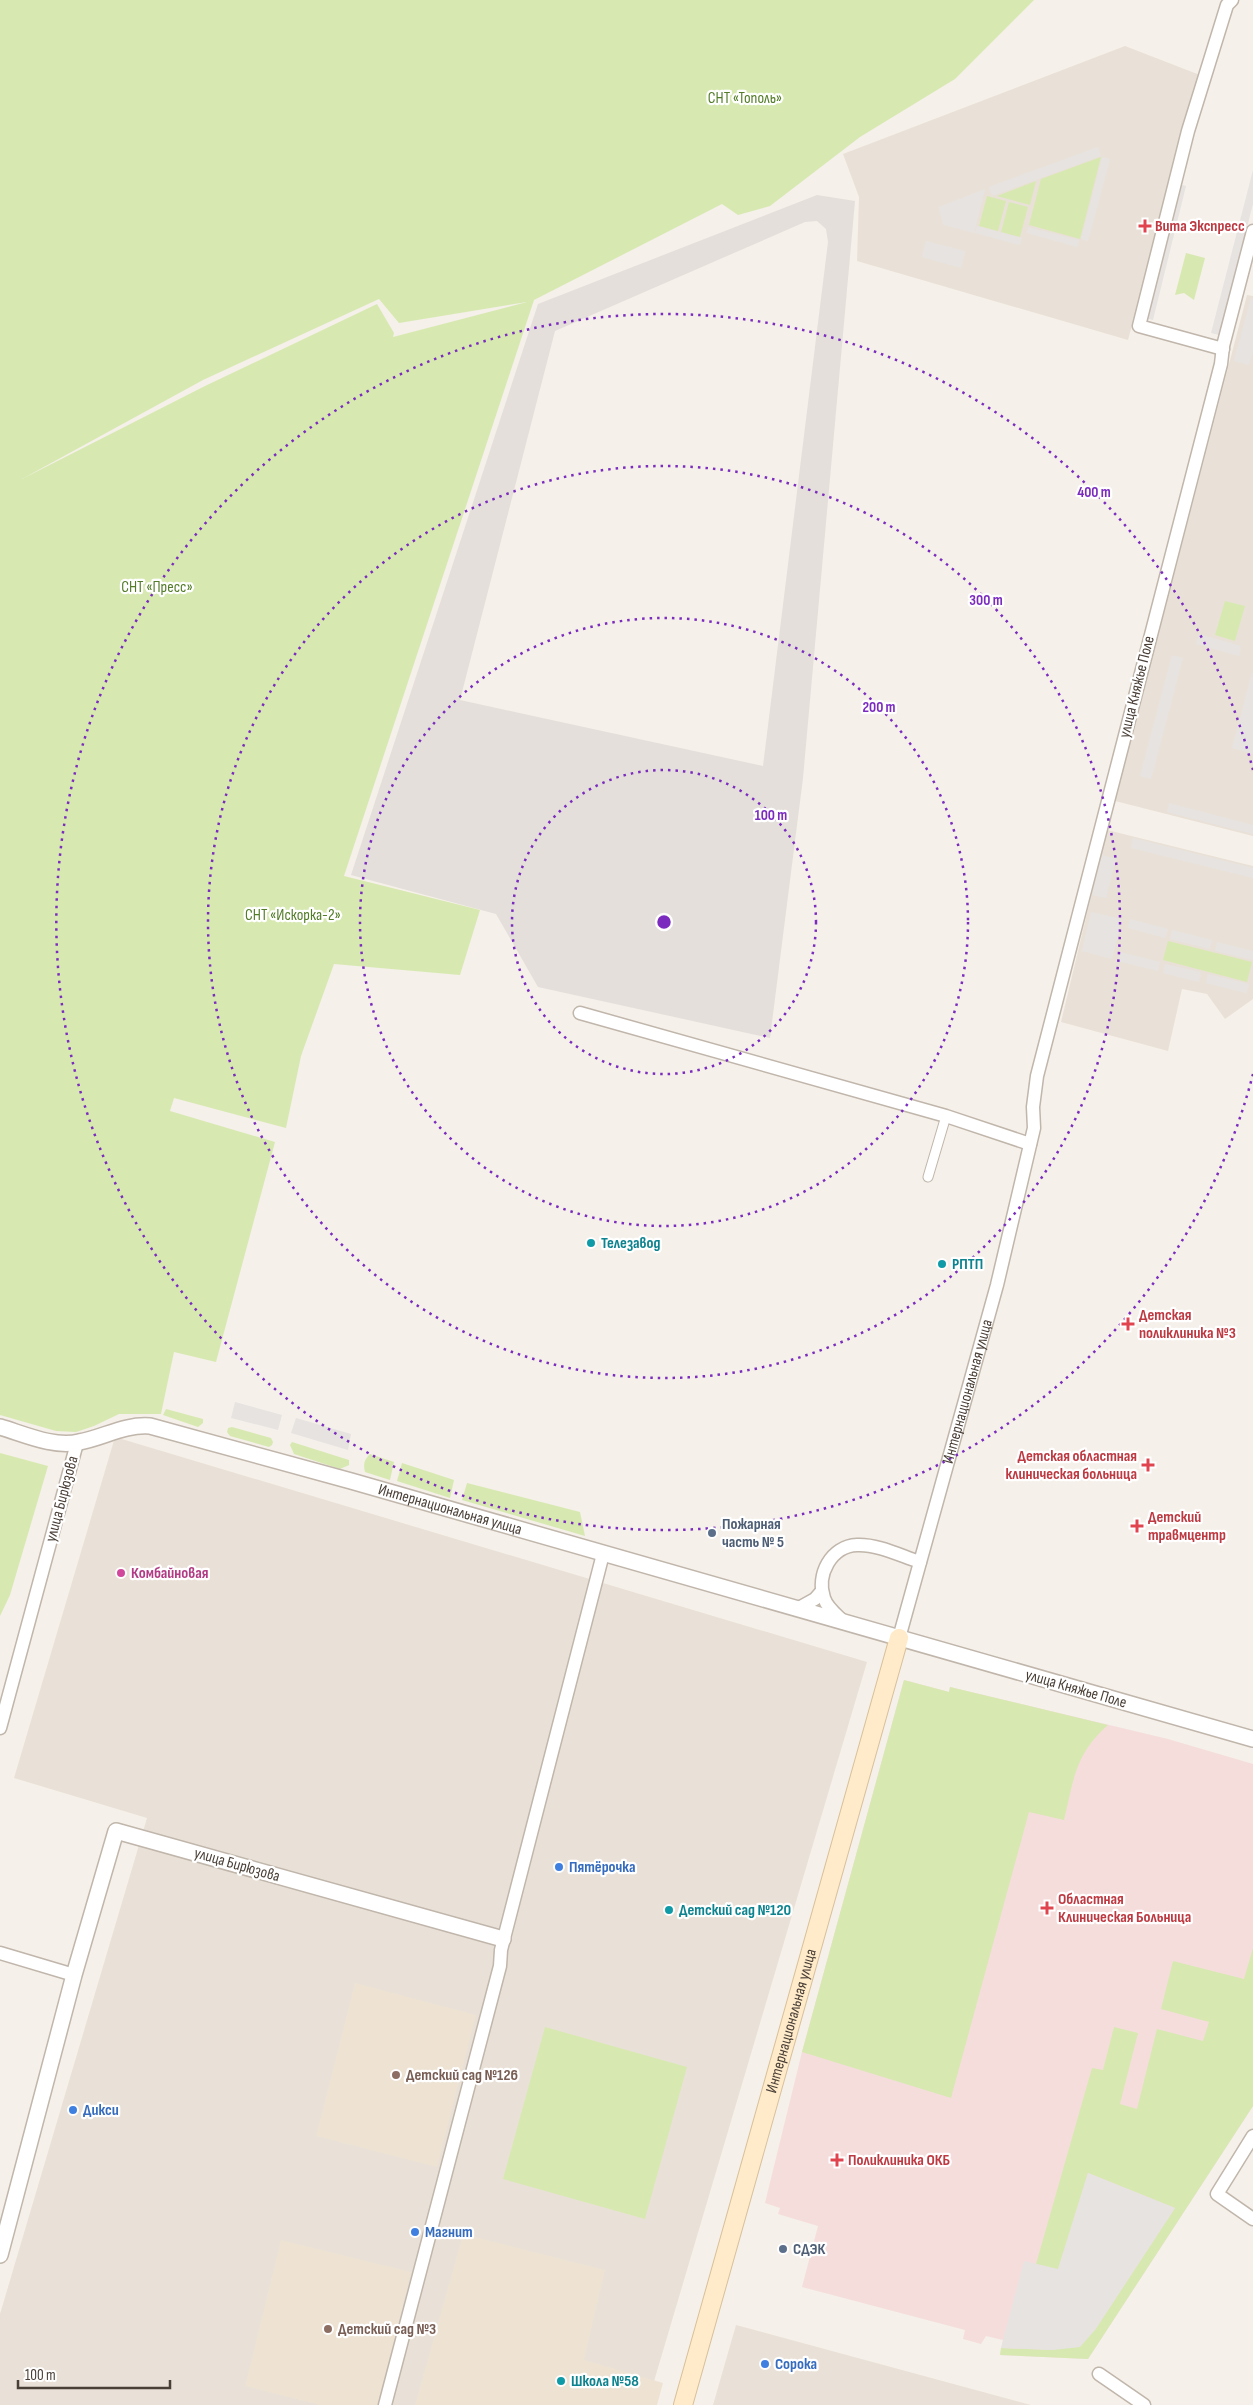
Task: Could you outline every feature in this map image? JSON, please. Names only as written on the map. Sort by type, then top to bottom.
[{"type":"main road","name":"Интернациональная улица","points":[[683,2405],[899,1638]]},
{"type":"street","points":[[1223,349],[1140,326],[1188,131],[1227,4],[1232,0]]},
{"type":"street","name":"улица Княжье Поле","points":[[1030,1144],[1034,1128],[1033,1107],[1037,1076],[1221,364],[1223,349],[1253,231]]},
{"type":"street","points":[[580,1013],[946,1116],[1030,1144]]},
{"type":"street","points":[[928,1176],[946,1116]]},
{"type":"street","name":"Интернациональная улица","points":[[0,1427],[54,1442],[77,1443],[128,1427],[150,1426],[351,1481],[899,1638],[997,1285],[1030,1144]]},
{"type":"street","name":"улица Бирюзова","points":[[0,1728],[77,1443]]},
{"type":"street","points":[[844,1622],[827,1604],[822,1591],[823,1572],[828,1562],[835,1555],[849,1546],[858,1544],[878,1548],[920,1562]]},
{"type":"street","points":[[385,2405],[500,1966],[503,1939],[603,1554]]},
{"type":"street","points":[[797,1609],[816,1599],[822,1591]]},
{"type":"street","name":"улица Княжье Поле","points":[[899,1638],[1253,1739]]},
{"type":"street","name":"улица Бирюзова","points":[[0,2255],[74,1975],[116,1831],[503,1939]]},
{"type":"street","points":[[0,1953],[74,1975]]},
{"type":"street","points":[[1253,2136],[1218,2194],[1253,2220]]},
{"type":"street","points":[[1099,2374],[1144,2405]]},
{"type":"shaded area","points":[[1125,46],[1200,75],[1128,340],[857,261],[859,197],[843,154]]},
{"type":"shaded area","points":[[1098,147],[1101,156],[992,196],[989,187]]},
{"type":"shaded area","points":[[1102,157],[1110,159],[1088,241],[1081,239]]},
{"type":"shaded area","points":[[1253,170],[1253,204],[1219,335],[1211,333]]},
{"type":"shaded area","points":[[1178,184],[1186,186],[1153,320],[1145,318]]},
{"type":"shaded area","points":[[985,189],[974,233],[943,225],[939,207]]},
{"type":"shaded area","points":[[817,195],[855,201],[803,778],[770,1038],[538,987],[496,914],[351,875],[538,304]],"holes":[[[817,221],[826,229],[828,242],[763,766],[460,700],[555,331],[805,222]]]},
{"type":"shaded area","points":[[977,226],[1022,238],[1020,245],[975,233]]},
{"type":"shaded area","points":[[1028,227],[1079,240],[1077,247],[1027,233]]},
{"type":"shaded area","points":[[926,241],[965,251],[961,268],[922,257]]},
{"type":"shaded area","points":[[1247,295],[1253,296],[1253,836],[1115,801]]},
{"type":"shaded area","points":[[1251,298],[1253,299],[1253,352],[1249,365],[1234,361]]},
{"type":"shaded area","points":[[1199,634],[1241,646],[1239,656],[1196,644]]},
{"type":"shaded area","points":[[1172,655],[1183,658],[1151,779],[1140,776]]},
{"type":"shaded area","points":[[1253,674],[1253,754],[1232,748]]},
{"type":"shaded area","points":[[1169,803],[1253,825],[1253,834],[1167,812]]},
{"type":"shaded area","points":[[1107,830],[1253,866],[1253,999],[1225,1019],[1207,994],[1182,989],[1168,1051],[1061,1022]]},
{"type":"shaded area","points":[[1133,838],[1253,868],[1253,878],[1131,848]]},
{"type":"shaded area","points":[[1102,855],[1116,859],[1106,898],[1092,895]]},
{"type":"shaded area","points":[[1091,912],[1122,919],[1112,959],[1082,951]]},
{"type":"shaded area","points":[[1130,919],[1168,929],[1165,938],[1128,928]]},
{"type":"shaded area","points":[[1172,930],[1212,940],[1210,949],[1170,939]]},
{"type":"shaded area","points":[[1217,942],[1253,951],[1253,960],[1215,951]]},
{"type":"shaded area","points":[[1120,952],[1160,962],[1158,971],[1117,961]]},
{"type":"shaded area","points":[[1165,964],[1201,972],[1199,982],[1163,973]]},
{"type":"shaded area","points":[[1208,974],[1249,984],[1246,993],[1206,983]]},
{"type":"shaded area","points":[[235,1402],[282,1415],[278,1430],[231,1418]]},
{"type":"shaded area","points":[[296,1418],[351,1434],[348,1450],[291,1433]]},
{"type":"shaded area","points":[[115,1437],[867,1662],[647,2405],[0,2405],[0,2314],[147,1818],[14,1778]]},
{"type":"shaded area","name":"Областная Клиническая Больница","points":[[904,1680],[949,1692],[950,1687],[1168,1739],[1253,1764],[1253,2106],[1088,2359],[1000,2355],[1003,2340],[986,2336],[981,2344],[963,2339],[965,2330],[802,2287],[818,2226],[778,2214],[780,2208],[765,2203],[802,2052]]},
{"type":"shaded area","name":"Детский сад №126","points":[[355,1983],[476,2015],[437,2167],[316,2136]]},
{"type":"shaded area","points":[[1088,2173],[1175,2208],[1095,2330],[1080,2347],[1053,2350],[1001,2348],[1024,2261],[1058,2269]]},
{"type":"shaded area","points":[[463,2234],[605,2270],[584,2360],[663,2383],[657,2405],[415,2405]]},
{"type":"shaded area","name":"Детский сад №3","points":[[281,2240],[411,2272],[378,2405],[320,2405],[245,2386]]},
{"type":"shaded area","points":[[736,2325],[1031,2405],[713,2405]]},
{"type":"green space","points":[[0,0],[1034,0],[955,79],[860,137],[770,206],[738,215],[722,204],[534,300],[344,876],[480,910],[460,975],[334,964],[301,1056],[286,1128],[174,1098],[170,1111],[275,1142],[216,1362],[174,1352],[161,1414],[119,1414],[76,1432],[56,1431],[0,1415]],"holes":[[[379,299],[399,323],[527,302],[393,337],[394,333],[377,304],[205,386],[22,479],[203,380]]]},
{"type":"green space","points":[[1101,157],[1080,239],[1029,225],[1041,179]]},
{"type":"green space","points":[[1036,181],[1030,205],[997,196]]},
{"type":"green space","points":[[987,196],[1006,201],[998,231],[979,226]]},
{"type":"green space","points":[[1009,202],[1028,207],[1020,237],[1001,232]]},
{"type":"green space","points":[[1186,253],[1205,258],[1194,300],[1184,293],[1175,295]]},
{"type":"green space","points":[[1225,601],[1245,606],[1235,641],[1215,635]]},
{"type":"green space","points":[[1168,941],[1252,962],[1247,982],[1163,960]]},
{"type":"green space","points":[[166,1409],[203,1419],[203,1423],[198,1427],[163,1415]]},
{"type":"green space","points":[[232,1427],[271,1438],[272,1445],[269,1447],[230,1436],[227,1432],[228,1428]]},
{"type":"green space","points":[[292,1442],[349,1460],[349,1465],[340,1469],[294,1454],[290,1445]]},
{"type":"green space","points":[[0,1453],[48,1466],[10,1595],[0,1616]]},
{"type":"green space","points":[[370,1454],[394,1462],[390,1480],[365,1472],[364,1462]]},
{"type":"green space","points":[[402,1463],[454,1480],[450,1498],[397,1481]]},
{"type":"green space","points":[[467,1483],[580,1512],[585,1536],[462,1500]]},
{"type":"green space","points":[[904,1680],[949,1692],[950,1687],[1108,1725],[1097,1736],[1082,1757],[1077,1768],[1064,1820],[1029,1812],[951,2098],[802,2052]]},
{"type":"green space","points":[[1253,1948],[1253,2106],[1088,2359],[1000,2355],[1001,2348],[1053,2350],[1095,2330],[1175,2208],[1088,2173],[1058,2270],[1036,2264],[1092,2068],[1103,2070],[1114,2027],[1138,2033],[1120,2104],[1137,2109],[1157,2029],[1203,2041],[1209,2022],[1161,2009],[1173,1961],[1244,1979]]},
{"type":"green space","points":[[545,2027],[687,2067],[645,2219],[503,2179]]},
{"type":"place","name":"Вита Экспресс","points":[[1145,226]]},
{"type":"place","name":"Телезавод","points":[[591,1243]]},
{"type":"place","name":"РПТП","points":[[942,1264]]},
{"type":"place","name":"Детская поликлиника №3","points":[[1128,1324]]},
{"type":"place","name":"Детская областная клиническая больница","points":[[1148,1465]]},
{"type":"place","name":"Детский травмцентр","points":[[1137,1526]]},
{"type":"place","name":"Пожарная часть № 5","points":[[712,1533]]},
{"type":"place","name":"Комбайновая","points":[[121,1573]]},
{"type":"place","name":"Пятёрочка","points":[[559,1867]]},
{"type":"place","name":"Областная Клиническая Больница","points":[[1047,1908]]},
{"type":"place","name":"Детский сад №120","points":[[669,1910]]},
{"type":"place","name":"Детский сад №126","points":[[396,2075]]},
{"type":"place","name":"Дикси","points":[[73,2110]]},
{"type":"place","name":"Поликлиника ОКБ","points":[[837,2160]]},
{"type":"place","name":"Магнит","points":[[415,2232]]},
{"type":"place","name":"СДЭК","points":[[783,2249]]},
{"type":"place","name":"Детский сад №3","points":[[328,2329]]},
{"type":"place","name":"Сорока","points":[[765,2364]]},
{"type":"place","name":"Школа №58","points":[[561,2381]]},
{"type":"park label","name":"СНТ «Тополь»","points":[[745,98]]},
{"type":"park label","name":"СНТ «Пресс»","points":[[157,587]]},
{"type":"park label","name":"СНТ «Искорка-2»","points":[[293,915]]}]
